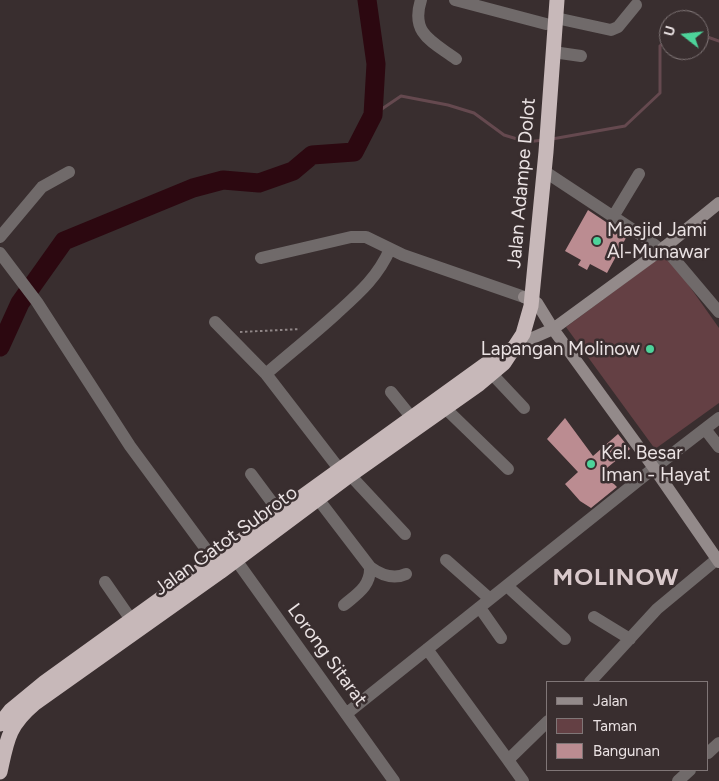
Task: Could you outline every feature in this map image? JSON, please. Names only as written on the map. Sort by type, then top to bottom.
[{"type":"highway","name":"Jalan Adampe Dolot","points":[[527,298],[543,132],[553,52],[548,0]]},
{"type":"highway","name":"Jalan Adampe Dolot","points":[[543,132],[551,21],[557,0]]},
{"type":"highway","name":"Jalan Adampe Dolot","points":[[506,354],[527,298],[544,172],[541,152]]},
{"type":"highway","name":"Jalan Gatot Subroto","points":[[0,772],[7,740],[13,726],[45,689],[214,560],[232,554],[318,499],[345,473],[412,418],[492,374],[506,354]]},
{"type":"highway","name":"Jalan Gatot Subroto","points":[[0,724],[11,710],[220,572],[232,554],[280,513],[445,408],[455,394],[506,354]]},
{"type":"main road","points":[[506,354],[553,329],[663,248],[719,203]]},
{"type":"main road","points":[[527,298],[537,303],[553,329],[718,560]]},
{"type":"street","points":[[422,0],[418,19],[420,30],[426,37],[456,59]]},
{"type":"street","points":[[455,0],[551,21],[611,30],[618,27],[636,5]]},
{"type":"street","points":[[553,52],[581,56]]},
{"type":"street","points":[[0,237],[42,187],[69,172]]},
{"type":"street","points":[[544,172],[663,248],[719,312]]},
{"type":"street","points":[[613,217],[639,174]]},
{"type":"street","points":[[261,258],[356,236],[366,237],[390,249],[527,298]]},
{"type":"street","points":[[266,374],[321,328],[368,284],[381,267],[390,249]]},
{"type":"street","points":[[0,253],[37,302],[130,446],[214,560]]},
{"type":"street","points":[[215,322],[266,374],[345,473],[405,534]]},
{"type":"street","points":[[492,374],[524,408]]},
{"type":"street","points":[[391,392],[412,418]]},
{"type":"street","points":[[445,408],[508,469]]},
{"type":"street","points":[[346,714],[719,418]]},
{"type":"street","points":[[705,429],[719,446]]},
{"type":"street","points":[[251,474],[280,513]]},
{"type":"street","points":[[318,499],[370,567],[380,574],[389,576],[399,577],[406,574]]},
{"type":"street","name":"Lorong Sitarat","points":[[232,554],[394,781]]},
{"type":"street","points":[[446,560],[490,599]]},
{"type":"street","points":[[599,680],[657,609],[718,560]]},
{"type":"street","points":[[344,606],[367,584],[370,576],[370,567]]},
{"type":"street","points":[[105,582],[132,621]]},
{"type":"street","points":[[507,586],[565,639]]},
{"type":"street","points":[[480,608],[501,638]]},
{"type":"street","points":[[594,617],[630,640]]},
{"type":"street","points":[[427,649],[523,781]]},
{"type":"street","points":[[508,760],[546,723]]},
{"type":"street","points":[[709,752],[719,743]]},
{"type":"street","points":[[678,781],[689,771]]},
{"type":"path","points":[[225,333],[321,328]]},
{"type":"green space","name":"Lapangan Molinow","points":[[666,253],[719,328],[719,403],[655,449],[566,327]]},
{"type":"building","name":"Masjid Jami Al-Munawar","points":[[588,210],[627,236],[607,273],[590,264],[587,270],[578,265],[581,260],[565,251]]},
{"type":"building","name":"Kel. Besar Iman - Hayat","points":[[565,418],[593,456],[618,434],[630,449],[602,472],[617,487],[591,508],[580,501],[565,484],[578,472],[547,439]]},
{"type":"waterway","points":[[0,347],[20,303],[64,241],[193,188],[223,180],[259,183],[293,171],[312,155],[354,152],[373,115],[376,64],[367,0]]},
{"type":"waterway","points":[[709,38],[719,41]]},
{"type":"waterway","points":[[552,139],[625,126],[660,93],[660,60]]},
{"type":"waterway","points":[[373,115],[401,96],[448,105],[474,113],[504,135],[527,142],[543,140]]},
{"type":"place","name":"Masjid Jami Al-Munawar","points":[[597,241]]},
{"type":"place","name":"Lapangan Molinow","points":[[650,349]]},
{"type":"place","name":"Kel. Besar Iman - Hayat","points":[[591,464]]},
{"type":"district","name":"MOLINOW","points":[[616,578]]}]
